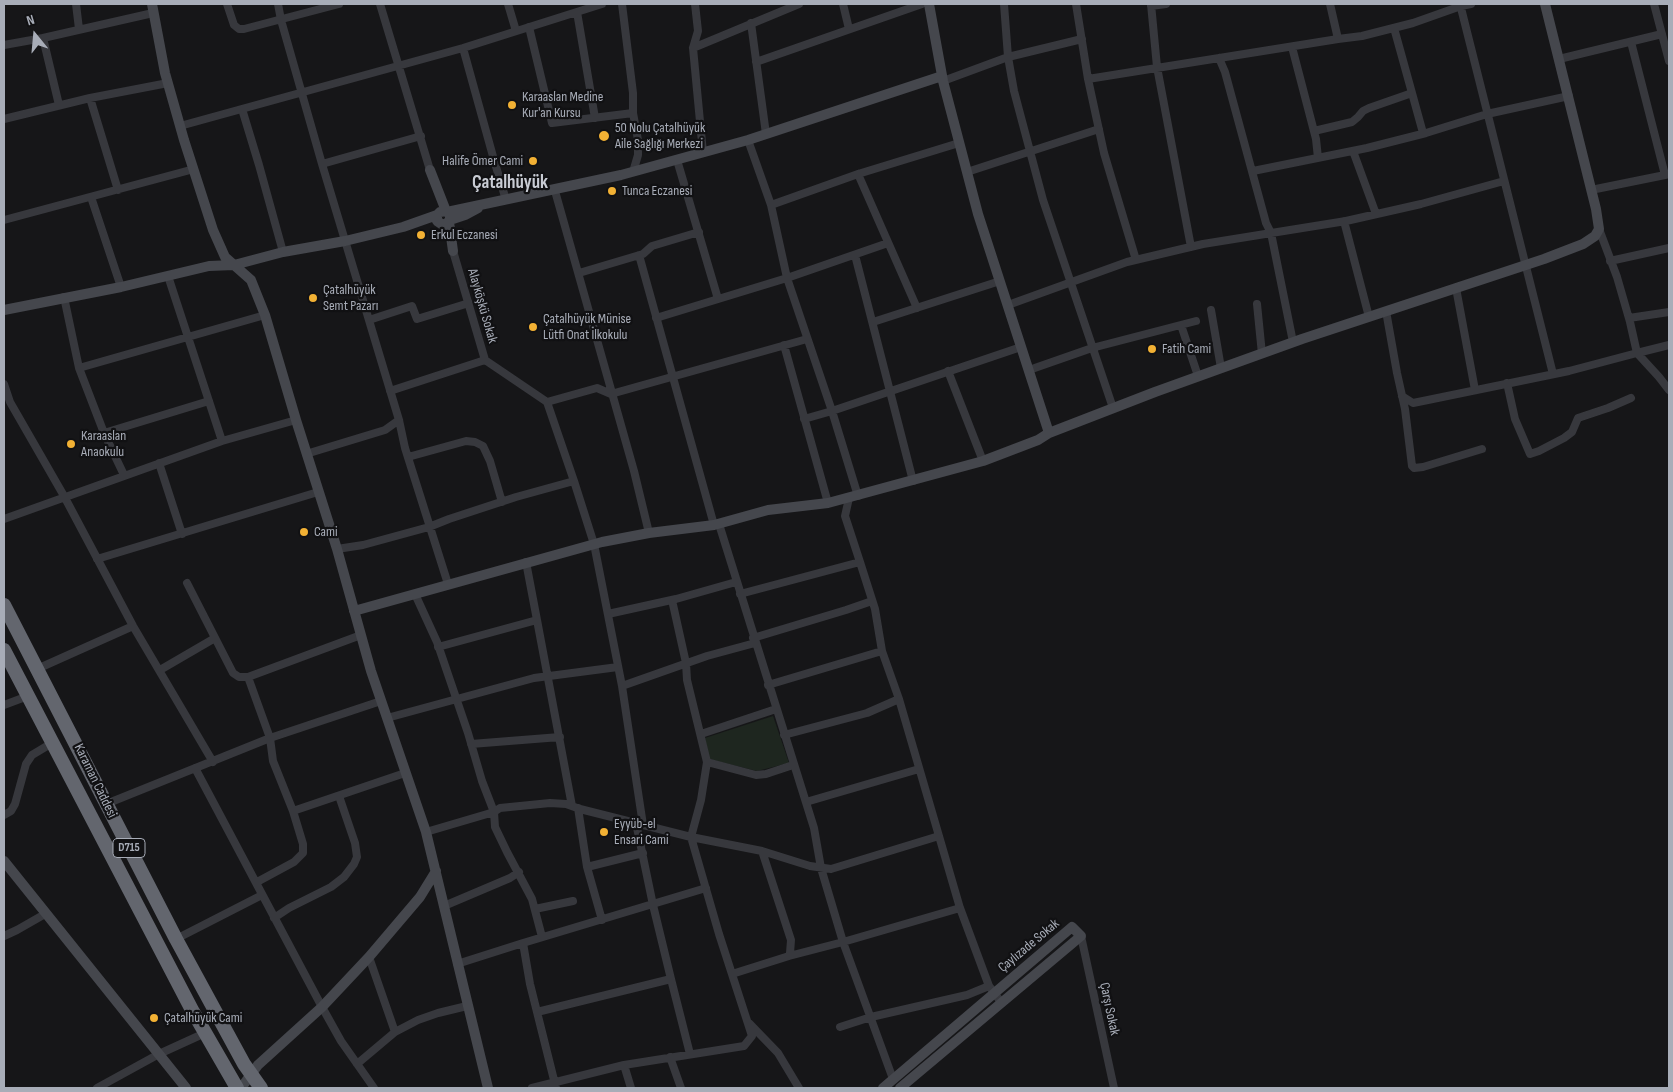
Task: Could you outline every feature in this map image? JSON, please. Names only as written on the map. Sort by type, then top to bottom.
[{"type":"highway","name":"Karaman Caddesi","points":[[4,605],[176,939],[244,1064],[261,1088]]},
{"type":"highway","name":"Karaman Caddesi","points":[[4,650],[205,1033],[239,1088]]},
{"type":"street","points":[[76,4],[79,29]]},
{"type":"street","points":[[227,4],[234,25],[239,29],[339,4]]},
{"type":"street","points":[[278,4],[301,93],[399,420],[408,458],[448,584]]},
{"type":"street","points":[[302,4],[305,13]]},
{"type":"street","points":[[380,4],[421,136],[453,252]]},
{"type":"street","points":[[508,4],[516,31]]},
{"type":"street","points":[[180,126],[463,48],[602,4]]},
{"type":"street","points":[[622,4],[633,94],[633,113],[638,140],[638,155],[634,172]]},
{"type":"street","points":[[695,4],[698,31],[693,48],[703,153]]},
{"type":"street","points":[[693,48],[799,4]]},
{"type":"street","points":[[843,4],[849,29]]},
{"type":"street","points":[[756,62],[922,4]]},
{"type":"street","points":[[929,4],[943,78],[978,214],[1049,433]]},
{"type":"street","points":[[1004,4],[1008,58],[1014,91],[1030,152],[1043,200],[1113,408]]},
{"type":"street","points":[[1076,4],[1088,79],[1104,152],[1136,260]]},
{"type":"street","points":[[1166,4],[1151,5],[1157,67],[1191,247]]},
{"type":"street","points":[[1330,4],[1338,39]]},
{"type":"street","points":[[1088,79],[1362,36],[1413,23],[1460,5],[1472,4]]},
{"type":"street","points":[[1545,4],[1569,96],[1599,229],[1629,318],[1637,353],[1669,390]]},
{"type":"street","points":[[1654,4],[1669,61]]},
{"type":"street","points":[[1460,5],[1553,374]]},
{"type":"street","points":[[4,45],[43,38],[152,8],[168,83],[213,230],[225,258],[251,280],[265,315],[306,454],[337,549],[381,701],[426,832],[488,1088]]},
{"type":"street","points":[[577,12],[595,118]]},
{"type":"street","points":[[751,23],[766,134]]},
{"type":"street","points":[[529,27],[552,123],[633,113]]},
{"type":"street","points":[[1394,28],[1423,134]]},
{"type":"street","points":[[1559,59],[1662,34]]},
{"type":"street","points":[[43,38],[59,105]]},
{"type":"street","points":[[4,310],[120,287],[209,266],[234,265],[283,252],[345,241],[403,226],[465,215],[483,206],[506,200],[555,191],[703,153],[1008,58],[1082,39]]},
{"type":"street","points":[[1591,190],[1667,174],[1631,42]]},
{"type":"street","points":[[1292,47],[1314,131],[1318,158]]},
{"type":"street","points":[[463,48],[506,200]]},
{"type":"street","points":[[1219,58],[1266,223],[1271,232],[1293,342]]},
{"type":"street","points":[[4,119],[90,98],[168,83]]},
{"type":"street","points":[[1314,131],[1352,122],[1369,108],[1412,93]]},
{"type":"street","points":[[1252,171],[1354,151],[1423,134],[1487,114],[1569,96]]},
{"type":"street","points":[[90,98],[118,190]]},
{"type":"street","points":[[242,109],[260,165],[283,252]]},
{"type":"street","points":[[967,172],[1099,129]]},
{"type":"street","points":[[322,164],[421,136]]},
{"type":"street","points":[[748,140],[771,205],[787,278],[832,411],[853,497],[845,516],[872,601],[882,651],[899,699],[960,908],[991,989],[1001,1002]]},
{"type":"street","points":[[771,205],[858,174],[959,143]]},
{"type":"street","points":[[1354,151],[1376,214]]},
{"type":"street","points":[[677,160],[718,299]]},
{"type":"street","points":[[4,220],[92,198],[194,169]]},
{"type":"street","points":[[858,174],[918,308]]},
{"type":"street","points":[[1008,305],[1136,260],[1191,247],[1271,232],[1344,221],[1446,198],[1504,181]]},
{"type":"street","points":[[555,191],[650,533]]},
{"type":"street","points":[[92,198],[120,287]]},
{"type":"street","points":[[1344,221],[1369,317]]},
{"type":"street","points":[[354,611],[594,544],[650,533],[716,524],[768,510],[828,503],[983,461],[1038,440],[1049,433],[1198,376],[1583,244],[1595,236],[1599,229]]},
{"type":"street","points":[[579,273],[639,256],[652,246],[699,232]]},
{"type":"street","points":[[656,318],[787,278],[888,243]]},
{"type":"street","points":[[1610,261],[1669,248]]},
{"type":"street","name":"Alayköşkü Sokak","points":[[453,252],[485,360],[548,402]]},
{"type":"street","points":[[855,255],[913,481]]},
{"type":"street","points":[[639,256],[672,377],[716,524],[814,828],[821,868],[843,942],[893,1079]]},
{"type":"street","points":[[168,276],[222,441]]},
{"type":"street","points":[[873,322],[1000,281]]},
{"type":"street","points":[[1456,288],[1475,390]]},
{"type":"street","points":[[64,297],[78,368],[104,433],[124,475]]},
{"type":"street","points":[[369,320],[412,306],[417,319],[469,303]]},
{"type":"street","points":[[1257,304],[1262,354]]},
{"type":"street","points":[[1211,310],[1221,368]]},
{"type":"street","points":[[1386,311],[1402,396],[1411,460],[1414,468],[1482,450]]},
{"type":"street","points":[[1629,318],[1669,312]]},
{"type":"street","points":[[78,368],[265,315]]},
{"type":"street","points":[[1029,370],[1092,348],[1196,321]]},
{"type":"street","points":[[1181,325],[1198,376]]},
{"type":"street","points":[[690,1054],[653,905],[643,853],[622,686],[594,544],[548,402],[597,388],[611,394],[807,339]]},
{"type":"street","points":[[784,345],[828,503]]},
{"type":"street","points":[[1402,396],[1413,402],[1553,374],[1669,345]]},
{"type":"street","points":[[804,419],[1021,347]]},
{"type":"street","points":[[390,391],[485,360]]},
{"type":"street","points":[[948,371],[983,461]]},
{"type":"street","points":[[4,384],[10,402],[64,496],[133,626],[213,762]]},
{"type":"street","points":[[1507,384],[1515,418],[1530,454],[1539,452],[1564,438],[1572,432],[1578,418],[1631,398]]},
{"type":"street","points":[[104,433],[209,401]]},
{"type":"street","points":[[4,518],[222,441],[296,420]]},
{"type":"street","points":[[306,454],[385,430],[399,420]]},
{"type":"street","points":[[408,458],[466,441],[484,446],[502,502]]},
{"type":"street","points":[[158,463],[182,534]]},
{"type":"street","points":[[337,549],[363,545],[430,527],[502,502],[574,481]]},
{"type":"street","points":[[97,559],[318,492]]},
{"type":"street","points":[[526,562],[560,737],[588,868],[602,920]]},
{"type":"street","points":[[740,594],[860,562]]},
{"type":"street","points":[[608,614],[672,600],[736,582]]},
{"type":"street","points":[[187,583],[233,673],[239,677],[248,677],[361,635]]},
{"type":"street","points":[[415,594],[438,647],[494,812],[495,827],[532,899],[542,938]]},
{"type":"street","points":[[532,1088],[555,1085],[624,1065],[744,1046],[752,1036],[690,836],[701,800],[707,762],[687,680],[686,663],[672,600]]},
{"type":"street","points":[[622,686],[872,601]]},
{"type":"street","points":[[438,647],[537,620]]},
{"type":"street","points":[[37,669],[133,626]]},
{"type":"street","points":[[160,670],[216,638]]},
{"type":"street","points":[[768,685],[882,651]]},
{"type":"street","points":[[387,718],[534,678],[618,667]]},
{"type":"street","points":[[248,677],[270,738],[273,761],[304,844],[303,853],[294,862],[257,882]]},
{"type":"street","points":[[4,705],[28,696]]},
{"type":"street","points":[[784,734],[866,713],[899,699]]},
{"type":"street","points":[[106,804],[270,738],[381,701]]},
{"type":"street","points":[[700,734],[776,709]]},
{"type":"street","points":[[471,744],[560,737]]},
{"type":"street","points":[[4,815],[11,811],[15,804],[26,764],[32,755],[52,743]]},
{"type":"street","points":[[707,762],[756,775],[766,774],[793,765]]},
{"type":"street","points":[[196,768],[322,1007],[341,1041],[374,1088]]},
{"type":"street","points":[[806,802],[920,769]]},
{"type":"street","points":[[293,811],[406,773]]},
{"type":"street","points":[[274,918],[289,908],[331,887],[344,877],[354,864],[357,858],[355,843],[339,796]]},
{"type":"street","points":[[426,832],[494,812],[500,808],[550,803],[566,804],[639,824],[762,851],[821,868],[831,869],[939,836]]},
{"type":"street","points":[[762,851],[791,940],[789,956]]},
{"type":"street","points":[[588,868],[643,853]]},
{"type":"street","points":[[5,864],[186,1088]]},
{"type":"street","points":[[239,1088],[262,1061],[322,1007],[369,957],[420,897],[436,871]]},
{"type":"street","points":[[444,906],[510,878],[519,872]]},
{"type":"street","points":[[457,964],[706,888]]},
{"type":"street","points":[[176,939],[262,895]]},
{"type":"street","points":[[535,909],[573,901]]},
{"type":"street","points":[[732,974],[960,908]]},
{"type":"street","points":[[4,936],[45,914]]},
{"type":"street","name":"Çaylızade Sokak","points":[[883,1088],[991,989],[1072,927],[1081,936],[900,1088]]},
{"type":"street","name":"Çarşı Sokak","points":[[1081,936],[1114,1088]]},
{"type":"street","points":[[523,943],[537,1012],[555,1085]]},
{"type":"street","points":[[369,957],[395,1032]]},
{"type":"street","points":[[537,1012],[671,979]]},
{"type":"street","points":[[840,1028],[870,1017],[991,989]]},
{"type":"street","points":[[357,1064],[395,1032],[418,1020],[467,1006]]},
{"type":"street","points":[[748,1021],[778,1053],[799,1088]]},
{"type":"street","points":[[98,1088],[158,1054],[205,1033]]},
{"type":"street","points":[[670,1057],[681,1088]]},
{"type":"street","points":[[624,1065],[631,1088]]},
{"type":"shaded area","points":[[773,716],[789,763],[757,771],[709,759],[705,738]]},
{"type":"place","name":"Karaaslan Medine Kur'an Kursu","points":[[512,105]]},
{"type":"place","name":"50 Nolu Çatalhüyük Aile Sağlığı Merkezi","points":[[604,136]]},
{"type":"place","name":"Halife Ömer Cami","points":[[533,161]]},
{"type":"place","name":"Tunca Eczanesi","points":[[612,191]]},
{"type":"place","name":"Erkul Eczanesi","points":[[421,235]]},
{"type":"place","name":"Çatalhüyük Semt Pazarı","points":[[313,298]]},
{"type":"place","name":"Çatalhüyük Münise Lütfi Onat İlkokulu","points":[[533,327]]},
{"type":"place","name":"Fatih Cami","points":[[1152,349]]},
{"type":"place","name":"Karaaslan Anaokulu","points":[[71,444]]},
{"type":"place","name":"Cami","points":[[304,532]]},
{"type":"place","name":"Eyyüb-el Ensari Cami","points":[[604,832]]},
{"type":"place","name":"Çatalhüyük Cami","points":[[154,1018]]},
{"type":"district","name":"Çatalhüyük","points":[[510,183]]}]
